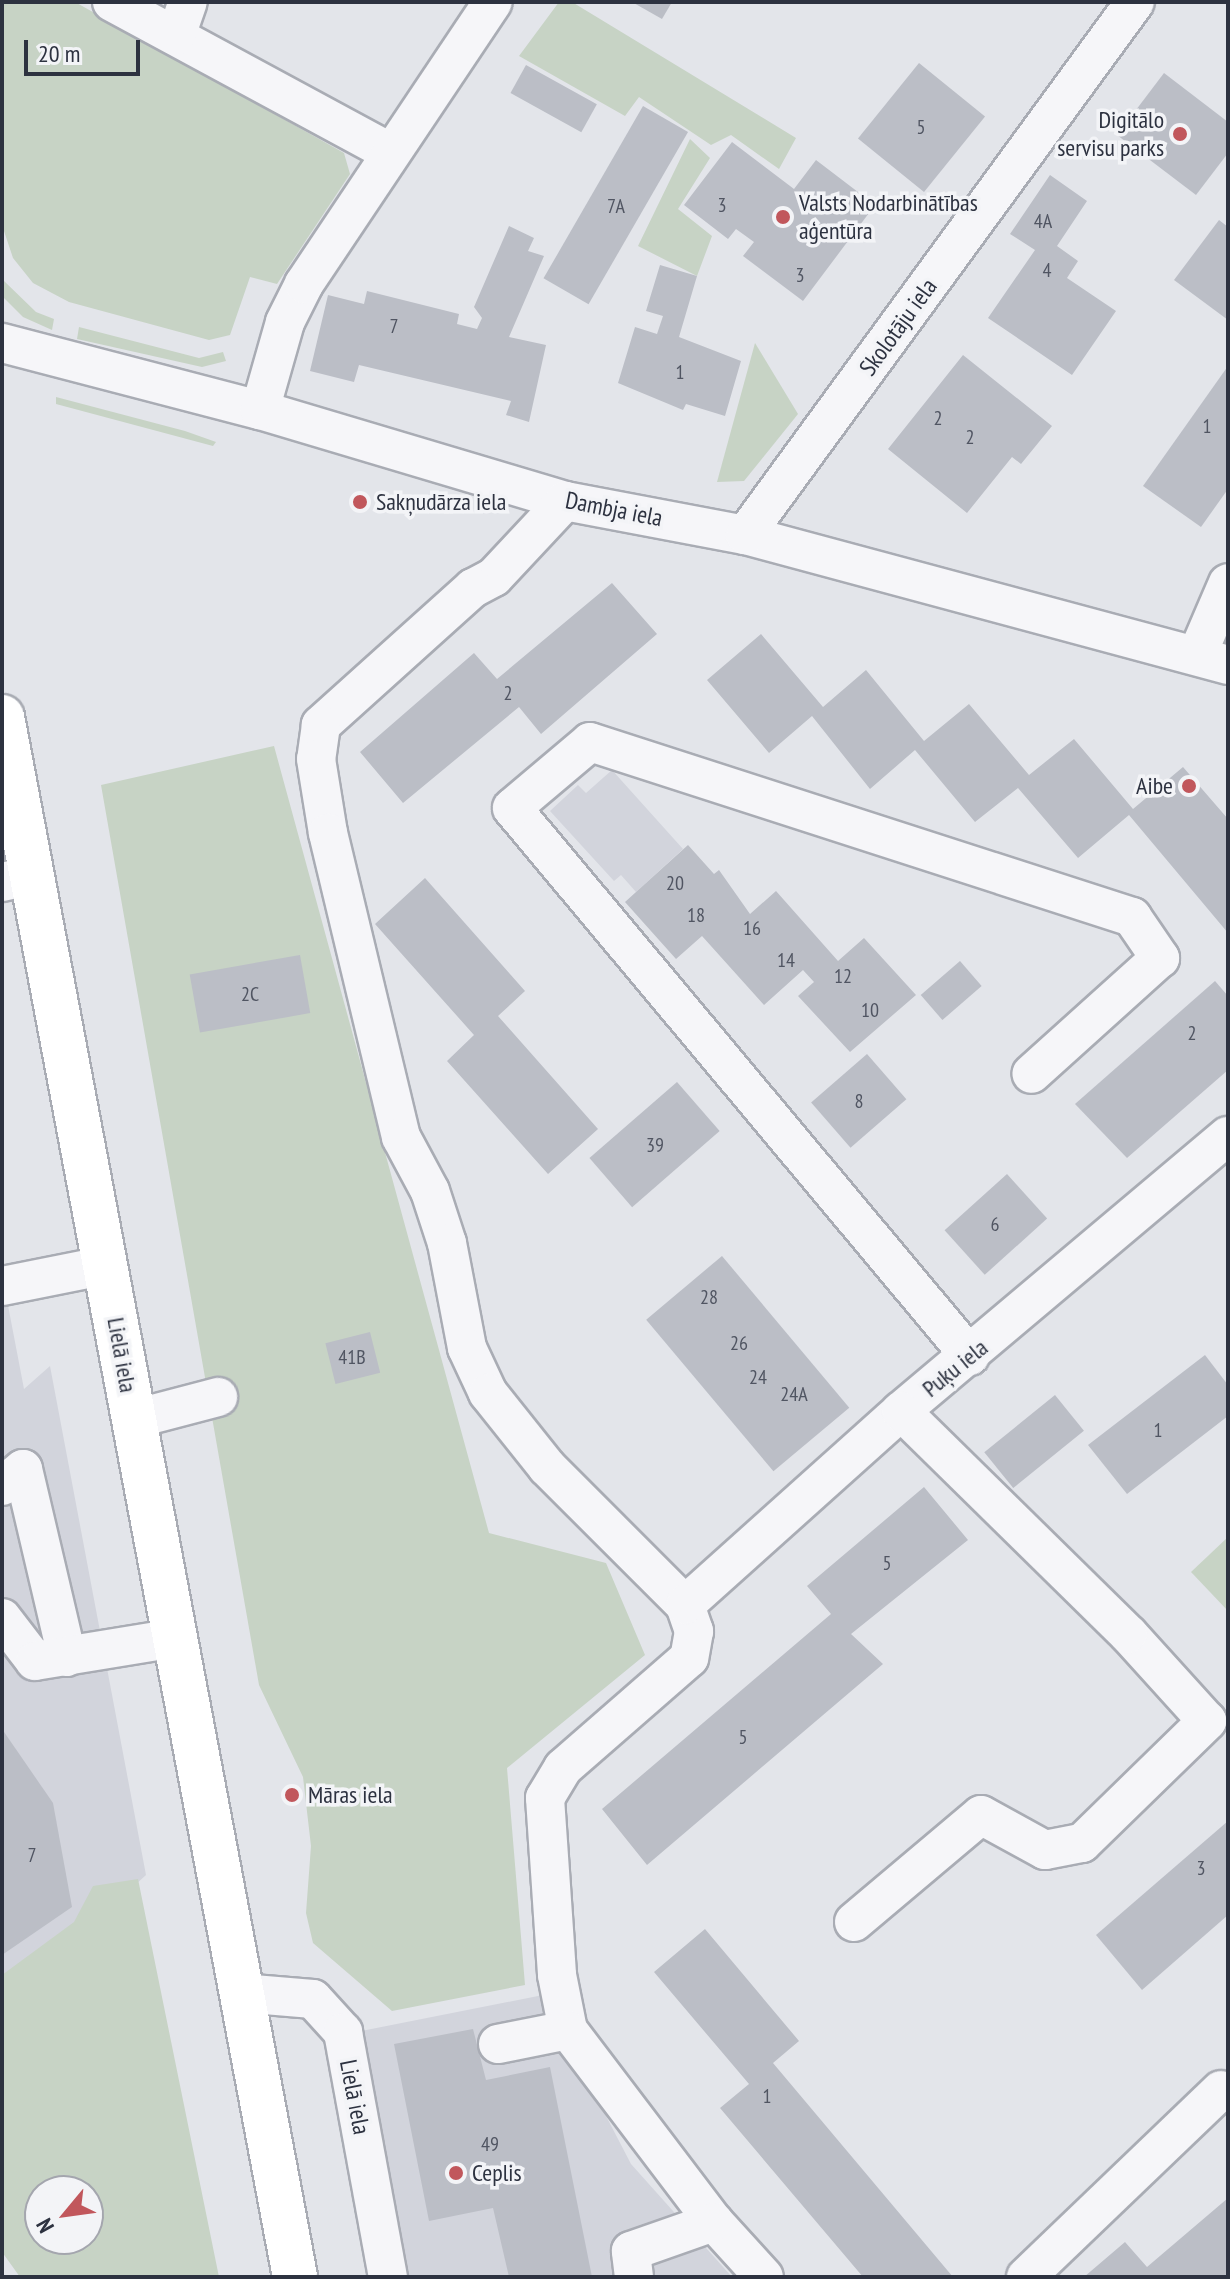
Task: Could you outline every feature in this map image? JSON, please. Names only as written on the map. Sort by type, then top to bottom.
[{"type":"main road","name":"Lielā iela","points":[[2,717],[17,879],[107,1265],[295,2277]]},
{"type":"street","points":[[112,2],[182,19],[391,153]]},
{"type":"street","points":[[260,410],[285,322],[304,284],[493,2]]},
{"type":"street","name":"Skolotāju iela","points":[[745,535],[1135,2]]},
{"type":"street","name":"Dambja iela","points":[[2,343],[260,410],[565,501],[745,535],[1212,660]]},
{"type":"street","points":[[565,501],[494,577],[473,588],[321,725],[316,759],[328,833],[401,1137],[439,1217],[467,1348],[488,1393],[547,1467],[685,1605],[694,1631],[689,1658],[563,1768],[545,1798],[557,1975],[568,2030],[714,2222],[764,2277]]},
{"type":"street","points":[[1212,660],[1228,583]]},
{"type":"street","points":[[970,1356],[512,808],[590,742],[1132,917],[1160,958],[1031,1074]]},
{"type":"street","name":"Puķu iela","points":[[685,1605],[901,1411],[1228,1136]]},
{"type":"street","points":[[2,1286],[107,1265]]},
{"type":"street","points":[[134,1419],[218,1397]]},
{"type":"street","points":[[854,1922],[981,1815],[1045,1850],[1082,1843],[1207,1721],[1128,1634],[901,1411]]},
{"type":"street","points":[[2,1486],[23,1469],[67,1657]]},
{"type":"street","points":[[2,1618],[35,1661],[175,1638]]},
{"type":"street","name":"Lielā iela","points":[[241,1993],[313,1999],[343,2032],[388,2277]]},
{"type":"street","points":[[498,2044],[568,2030]]},
{"type":"street","points":[[1026,2277],[1221,2090]]},
{"type":"street","points":[[634,2277],[631,2251],[714,2222]]},
{"type":"shaded area","points":[[612,770],[683,849],[636,892],[621,875],[614,881],[550,811],[578,785],[586,793]]},
{"type":"shaded area","points":[[2,1274],[24,1389],[50,1366],[146,1875],[2,2007]]},
{"type":"shaded area","points":[[543,1995],[631,2164],[732,2277],[371,2277],[326,2038]]},
{"type":"green space","points":[[2,2],[75,2],[344,153],[350,174],[277,284],[250,277],[230,335],[209,340],[69,302],[33,283],[13,258],[2,225]]},
{"type":"green space","points":[[559,2],[572,2],[796,138],[779,169],[731,135],[711,145],[639,97],[625,116],[519,56]]},
{"type":"green space","points":[[690,139],[710,158],[678,209],[712,236],[697,276],[638,246]]},
{"type":"green space","points":[[2,279],[36,312],[54,319],[52,330],[23,317],[2,296]]},
{"type":"green space","points":[[79,327],[199,358],[223,352],[226,361],[202,367],[77,339]]},
{"type":"green space","points":[[755,343],[798,414],[744,481],[717,482]]},
{"type":"green space","points":[[56,397],[216,442],[213,446],[56,404]]},
{"type":"green space","points":[[274,746],[489,1533],[606,1563],[645,1655],[507,1768],[525,1985],[392,2011],[313,1943],[306,1913],[311,1846],[303,1777],[259,1685],[101,785]]},
{"type":"green space","points":[[1228,1537],[1228,1611],[1191,1572]]},
{"type":"green space","points":[[138,1879],[219,2277],[20,2277],[2,2252],[2,1975],[74,1922],[93,1886]]},
{"type":"building","points":[[632,2],[672,2],[662,19]]},
{"type":"building","points":[[919,63],[985,116],[924,192],[858,138]]},
{"type":"building","points":[[526,65],[597,104],[581,132],[510,93]]},
{"type":"building","points":[[1164,73],[1228,122],[1228,153],[1196,195],[1117,135]]},
{"type":"building","points":[[643,106],[688,132],[589,304],[544,278]]},
{"type":"building","name":"Valsts Nodarbinātības aģentūra","points":[[732,142],[794,189],[816,160],[875,205],[803,301],[743,256],[754,242],[736,229],[728,239],[684,205]]},
{"type":"building","points":[[1050,175],[1087,201],[1057,246],[1078,261],[1067,278],[1116,311],[1072,375],[988,318],[1035,250],[1010,234]]},
{"type":"building","points":[[1219,220],[1228,227],[1228,320],[1174,280]]},
{"type":"building","points":[[509,226],[534,238],[528,251],[544,256],[509,337],[546,345],[529,422],[506,415],[511,401],[359,365],[354,382],[310,371],[328,295],[364,304],[367,291],[459,314],[457,324],[477,329],[482,318],[474,307]]},
{"type":"building","points":[[660,265],[697,276],[679,337],[741,361],[725,416],[686,404],[683,410],[618,383],[635,327],[657,334],[663,316],[646,311]]},
{"type":"building","points":[[963,355],[1052,426],[1021,464],[1012,457],[967,513],[888,449]]},
{"type":"building","points":[[1228,366],[1228,489],[1201,527],[1143,486]]},
{"type":"building","points":[[612,583],[657,634],[541,734],[519,707],[403,803],[360,752],[474,653],[497,679]]},
{"type":"building","points":[[761,634],[823,707],[866,670],[924,741],[969,704],[1029,775],[1074,739],[1133,809],[1183,767],[1228,819],[1228,933],[1129,815],[1078,858],[1018,788],[975,822],[915,750],[870,789],[812,716],[769,753],[707,680]]},
{"type":"building","points":[[688,845],[714,874],[719,870],[750,914],[776,891],[838,961],[864,938],[916,995],[850,1052],[798,996],[814,982],[803,970],[764,1005],[702,936],[676,959],[625,902]]},
{"type":"building","points":[[425,878],[525,991],[498,1016],[598,1129],[548,1174],[447,1061],[474,1035],[375,924]]},
{"type":"building","points":[[300,955],[310,1013],[200,1033],[190,974]]},
{"type":"building","points":[[960,961],[982,986],[942,1020],[921,995]]},
{"type":"building","points":[[1215,981],[1228,996],[1228,1070],[1127,1158],[1075,1104]]},
{"type":"building","points":[[867,1054],[906,1099],[851,1148],[811,1103]]},
{"type":"building","points":[[677,1082],[720,1131],[632,1207],[589,1158]]},
{"type":"building","points":[[1007,1174],[1047,1219],[985,1275],[945,1230]]},
{"type":"building","points":[[722,1256],[849,1408],[773,1471],[646,1320]]},
{"type":"building","points":[[370,1332],[380,1373],[336,1384],[325,1343]]},
{"type":"building","points":[[1205,1355],[1228,1385],[1228,1416],[1127,1494],[1088,1445]]},
{"type":"building","points":[[1055,1395],[1084,1431],[1013,1488],[984,1452]]},
{"type":"building","points":[[924,1487],[968,1540],[851,1634],[883,1664],[647,1865],[602,1809],[831,1614],[807,1586]]},
{"type":"building","points":[[2,1729],[53,1803],[72,1907],[2,1955]]},
{"type":"building","points":[[1228,1821],[1228,1915],[1142,1990],[1096,1935]]},
{"type":"building","points":[[705,1929],[799,2041],[773,2063],[953,2277],[863,2277],[720,2108],[749,2084],[654,1972]]},
{"type":"building","points":[[473,2029],[486,2080],[550,2067],[592,2277],[509,2277],[493,2208],[429,2221],[394,2044]]},
{"type":"building","points":[[1228,2198],[1228,2277],[1084,2277],[1125,2242],[1147,2267]]},
{"type":"place","name":"Digitālo servisu parks","points":[[1180,134]]},
{"type":"place","name":"Valsts Nodarbinātības aģentūra","points":[[783,217]]},
{"type":"place","name":"Sakņudārza iela","points":[[360,502]]},
{"type":"place","name":"Aibe","points":[[1189,786]]},
{"type":"place","name":"Māras iela","points":[[292,1795]]},
{"type":"place","name":"Ceplis","points":[[456,2173]]}]
